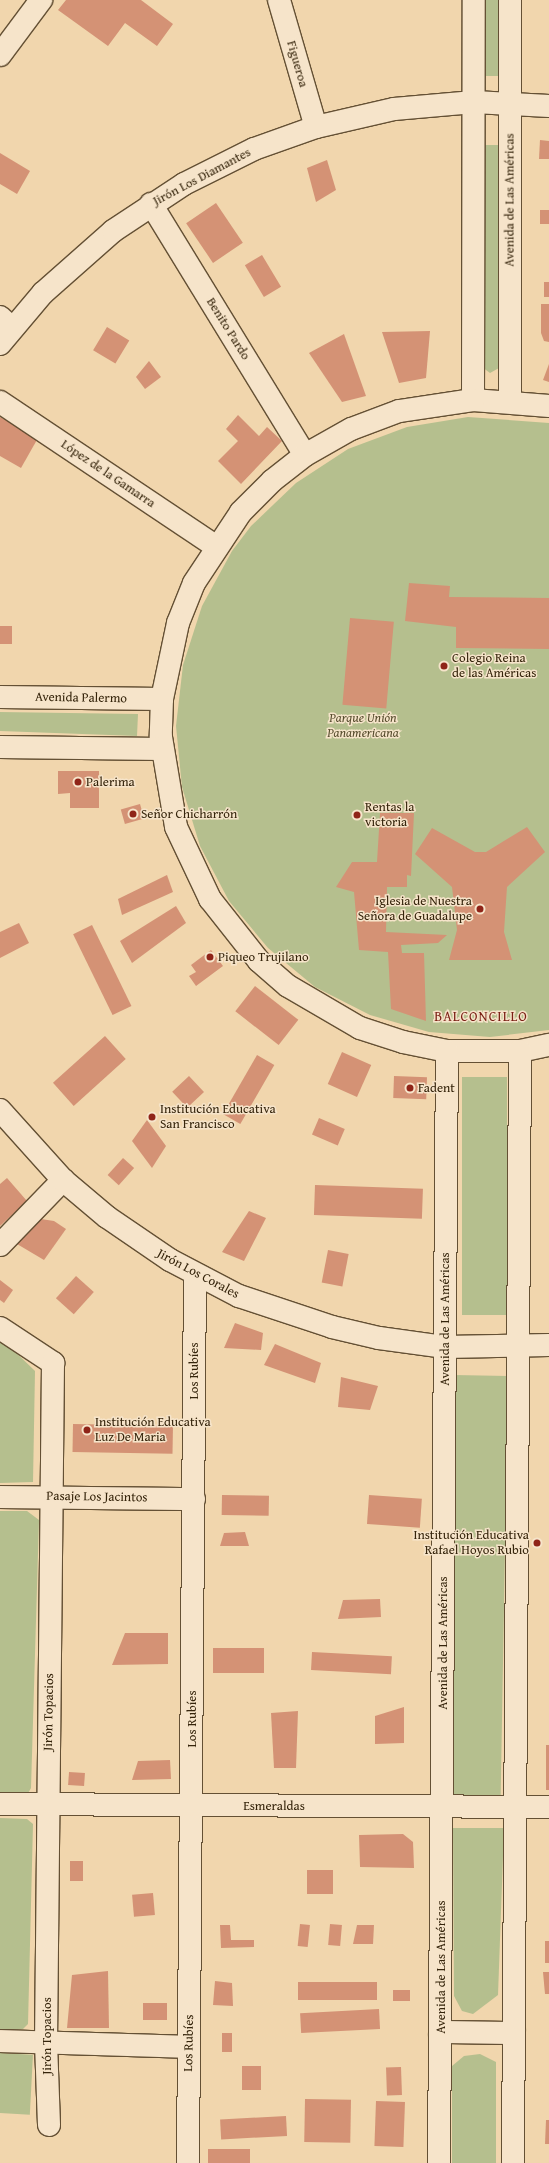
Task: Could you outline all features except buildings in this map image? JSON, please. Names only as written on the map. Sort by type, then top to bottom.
[{"type":"street","points":[[0,55],[41,0]]},
{"type":"street","name":"Figueroa","points":[[279,0],[316,127]]},
{"type":"street","points":[[473,400],[474,0]]},
{"type":"street","name":"Avenida de Las Américas","points":[[510,0],[510,400]]},
{"type":"street","name":"Jirón Los Diamantes","points":[[4,330],[77,261],[151,204],[218,165],[316,127],[394,109],[474,102],[510,102],[549,106]]},
{"type":"street","name":"Benito Pardo","points":[[151,204],[306,455]]},
{"type":"street","points":[[549,406],[510,400],[473,400],[399,411],[351,430],[306,455],[256,496],[215,546],[194,583],[178,623],[162,699],[162,749],[176,827],[210,899],[259,961],[320,1008],[360,1028],[403,1042],[447,1051],[520,1051],[549,1045]]},
{"type":"street","name":"López de la Gamarra","points":[[0,402],[215,546]]},
{"type":"street","name":"Avenida Palermo","points":[[0,697],[162,699]]},
{"type":"street","points":[[0,747],[162,749]]},
{"type":"street","name":"Avenida de Las Américas","points":[[440,2163],[447,1051]]},
{"type":"street","points":[[513,2163],[520,1051]]},
{"type":"street","name":"Jirón Los Corales","points":[[0,1110],[63,1180],[140,1242],[195,1274],[239,1296],[332,1327],[445,1347]]},
{"type":"street","points":[[0,1246],[63,1180]]},
{"type":"street","name":"Los Rubíes","points":[[188,2163],[195,1274]]},
{"type":"street","name":"Jirón Topacios","points":[[0,1328],[53,1363],[46,2043],[48,2125]]},
{"type":"street","points":[[445,1347],[518,1348],[549,1345]]},
{"type":"street","name":"Pasaje Los Jacintos","points":[[0,1497],[194,1499]]},
{"type":"street","name":"Esmeraldas","points":[[0,1804],[549,1807]]},
{"type":"street","points":[[440,2032],[514,2033]]},
{"type":"street","points":[[0,2041],[189,2047]]},
{"type":"green space","points":[[484,0],[501,0],[501,76],[484,76]]},
{"type":"green space","points":[[484,145],[502,145],[499,368],[490,373],[482,367]]},
{"type":"green space","name":"Parque Unión Panamericana","points":[[468,417],[549,423],[549,1030],[490,1037],[429,1032],[370,1015],[315,987],[268,948],[229,901],[200,846],[182,787],[176,726],[183,665],[202,606],[232,551],[251,526],[296,483],[348,449],[407,427]]},
{"type":"green space","points":[[0,712],[138,714],[137,736],[0,731]]},
{"type":"green space","points":[[462,1077],[507,1077],[507,1315],[462,1315]]},
{"type":"green space","points":[[0,1337],[35,1371],[33,1482],[0,1483]]},
{"type":"green space","points":[[454,1375],[508,1376],[501,1796],[447,1795]]},
{"type":"green space","points":[[0,1511],[27,1511],[39,1520],[31,1788],[26,1797],[0,1796]]},
{"type":"green space","points":[[0,1818],[27,1819],[33,1824],[28,2024],[23,2029],[0,2030]]},
{"type":"green space","points":[[453,1828],[504,1828],[498,1995],[473,2014],[462,2011],[454,1996]]},
{"type":"green space","points":[[0,2053],[33,2055],[30,2115],[0,2113]]},
{"type":"green space","points":[[480,2054],[496,2062],[496,2163],[452,2163],[452,2066],[464,2056]]},
{"type":"place","name":"Colegio Reina de las Américas","points":[[444,666]]},
{"type":"place","name":"Palerima","points":[[78,782]]},
{"type":"place","name":"Señor Chicharrón","points":[[133,814]]},
{"type":"place","name":"Rentas la victoria","points":[[357,815]]},
{"type":"place","name":"Iglesia de Nuestra Señora de Guadalupe","points":[[480,909]]},
{"type":"place","name":"Piqueo Trujilano","points":[[210,957]]},
{"type":"place","name":"Fadent","points":[[410,1088]]},
{"type":"place","name":"Institución Educativa San Francisco","points":[[152,1117]]},
{"type":"place","name":"Institución Educativa Luz De Maria","points":[[87,1430]]},
{"type":"place","name":"Institución Educativa Rafael Hoyos Rubio","points":[[537,1543]]},
{"type":"district","name":"BALCONCILLO","points":[[481,1016]]}]
